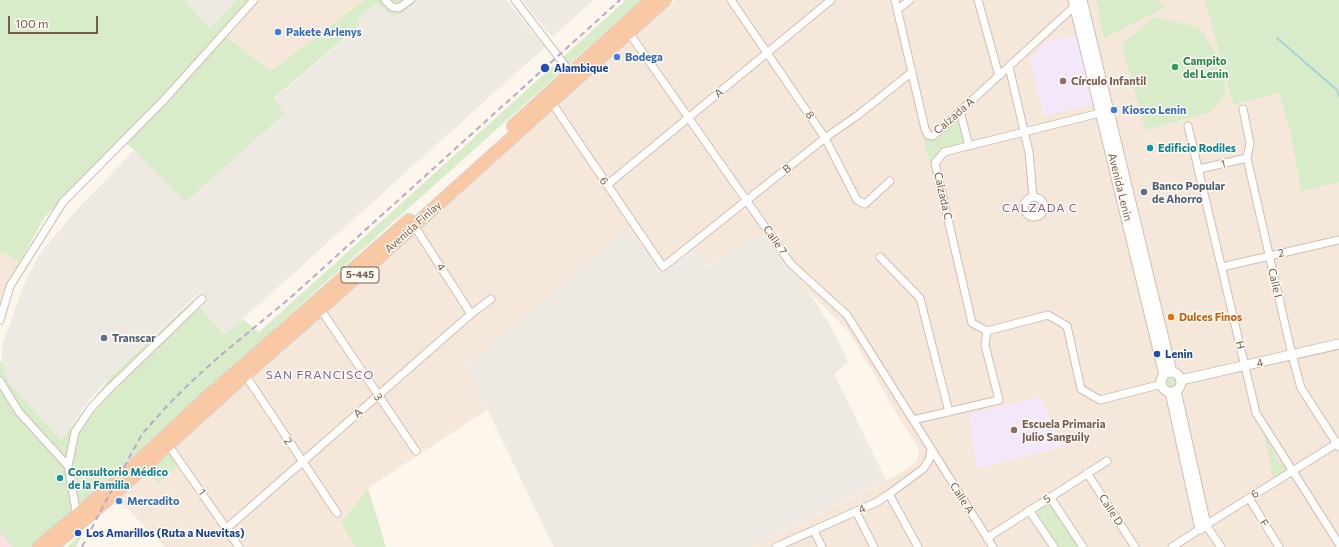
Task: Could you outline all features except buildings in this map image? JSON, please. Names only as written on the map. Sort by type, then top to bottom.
[{"type":"highway","name":"Avenida Finlay","points":[[627,28],[651,0]]},
{"type":"highway","name":"Avenida Finlay","points":[[39,547],[105,502],[166,442],[242,372],[412,223],[627,28],[665,0]]},
{"type":"highway","name":"Avenida Finlay","points":[[52,547],[78,519]]},
{"type":"street","points":[[0,320],[10,286],[63,202],[163,101],[254,0]]},
{"type":"street","points":[[385,0],[392,8],[400,8],[410,0]]},
{"type":"street","points":[[515,0],[574,77]]},
{"type":"street","name":"8","points":[[731,0],[825,138],[857,200],[865,204],[890,182]]},
{"type":"street","name":"A","points":[[607,185],[831,0]]},
{"type":"street","name":"Calzada A","points":[[895,0],[928,135],[933,136],[1078,2]]},
{"type":"street","points":[[897,10],[910,0]]},
{"type":"street","points":[[978,0],[999,76]]},
{"type":"street","name":"Avenida Lenin","points":[[1078,2],[1106,111],[1166,377]]},
{"type":"street","name":"Calle 7","points":[[627,28],[791,264],[847,315],[931,450]]},
{"type":"street","points":[[1009,67],[1029,152],[1034,198]]},
{"type":"street","name":"B","points":[[663,267],[825,138],[858,115],[912,72]]},
{"type":"street","name":"6","points":[[549,99],[663,267]]},
{"type":"street","name":"Calle I","points":[[1243,108],[1250,143],[1247,158],[1292,355],[1301,388],[1338,444]]},
{"type":"street","points":[[960,111],[968,146]]},
{"type":"street","name":"Calzada C","points":[[987,332],[972,323],[935,163],[944,152],[1024,133],[1106,111]]},
{"type":"street","name":"H","points":[[1188,126],[1256,413],[1339,544]]},
{"type":"street","name":"1","points":[[1199,169],[1247,158]]},
{"type":"street","name":"4","points":[[412,223],[471,314]]},
{"type":"street","name":"2","points":[[1222,266],[1339,240]]},
{"type":"street","points":[[880,257],[920,298],[949,412]]},
{"type":"street","points":[[78,519],[68,466],[75,432],[91,408],[110,388],[202,299]]},
{"type":"street","name":"A","points":[[227,528],[471,314],[491,299]]},
{"type":"street","name":"3","points":[[317,305],[416,451]]},
{"type":"street","points":[[913,420],[999,400],[985,345],[987,332],[1048,315],[1067,326],[1081,389],[1100,400],[1166,377],[1178,375],[1181,380],[1180,387],[1173,392]]},
{"type":"street","name":"4","points":[[1181,380],[1339,344]]},
{"type":"street","name":"2","points":[[242,372],[337,513]]},
{"type":"street","points":[[1166,377],[1164,389],[1173,392]]},
{"type":"street","points":[[0,381],[19,412],[68,466]]},
{"type":"street","points":[[1173,392],[1203,527],[1221,547]]},
{"type":"street","name":"1","points":[[166,442],[240,547]]},
{"type":"street","name":"6","points":[[1172,547],[1293,470],[1338,444]]},
{"type":"street","name":"4","points":[[776,547],[856,512],[889,494],[923,469],[929,460],[931,450]]},
{"type":"street","name":"Calle A","points":[[931,450],[993,547]]},
{"type":"street","name":"5","points":[[988,538],[1029,510],[1107,461]]},
{"type":"street","name":"Calle D","points":[[1087,473],[1135,547]]},
{"type":"street","points":[[889,494],[918,547]]},
{"type":"street","points":[[1050,497],[1083,547]]},
{"type":"street","name":"F","points":[[1249,498],[1279,547]]},
{"type":"street","points":[[1029,510],[1054,547]]},
{"type":"street","points":[[856,512],[874,547]]},
{"type":"street","points":[[814,531],[822,547]]},
{"type":"shaded area","points":[[184,0],[236,0],[210,29]]},
{"type":"shaded area","points":[[256,0],[364,0],[271,71],[224,35]]},
{"type":"shaded area","points":[[419,0],[506,0],[545,47],[226,334],[193,300],[207,285],[112,375],[90,399],[61,440],[16,391],[7,379],[2,362],[2,346],[24,284],[38,256],[73,214],[134,150],[185,201],[283,114],[274,99],[360,26],[357,20],[376,3],[401,14]]},
{"type":"shaded area","points":[[522,0],[594,0],[552,37]]},
{"type":"shaded area","points":[[675,0],[1205,0],[1233,105],[1279,93],[1291,136],[1301,190],[1339,182],[1339,547],[751,547],[905,471],[916,462],[919,454],[919,448],[906,429],[849,332],[809,292],[762,233],[707,266],[694,249],[662,273],[466,365],[487,410],[368,488],[341,523],[355,547],[165,547],[117,498],[248,379],[563,102]]},
{"type":"shaded area","name":"Círculo Infantil","points":[[1078,34],[1095,104],[1044,116],[1030,58],[1047,41]]},
{"type":"shaded area","points":[[630,226],[662,273],[695,249],[708,266],[762,232],[809,292],[834,332],[848,362],[834,374],[886,480],[751,547],[554,547],[466,366]]},
{"type":"shaded area","points":[[5,251],[19,263],[0,303],[0,256]]},
{"type":"shaded area","name":"Escuela Primaria Julio Sanguily","points":[[1040,397],[1064,446],[977,469],[969,414]]},
{"type":"shaded area","points":[[0,533],[13,547],[0,547]]},
{"type":"green space","points":[[0,0],[184,0],[210,29],[236,0],[256,0],[224,35],[271,71],[364,0],[419,0],[401,14],[392,15],[376,3],[357,20],[360,25],[274,98],[284,114],[185,202],[134,150],[120,138],[45,217],[19,263],[5,252],[0,256]]},
{"type":"green space","points":[[626,0],[641,0],[190,404],[76,509],[39,547],[13,547],[0,533],[0,361],[2,362],[7,379],[16,391],[61,440],[112,375],[193,300],[225,334],[243,319],[259,332]]},
{"type":"green space","points":[[1096,0],[1158,0],[1165,7],[1104,38]]},
{"type":"green space","points":[[1205,0],[1339,0],[1339,182],[1301,191],[1291,136],[1279,93],[1233,105]]},
{"type":"green space","name":"Campito del Lenin","points":[[1155,17],[1200,28],[1218,58],[1224,76],[1225,95],[1211,112],[1145,130],[1122,44]]},
{"type":"green space","points":[[956,121],[959,121],[965,142],[942,149],[930,163],[923,137],[934,140]]},
{"type":"green space","points":[[1031,201],[1035,201],[1039,207],[1035,213],[1031,213],[1027,209],[1027,205]]},
{"type":"green space","points":[[1171,374],[1178,379],[1179,382],[1174,389],[1171,390],[1164,385],[1163,382],[1168,375]]},
{"type":"green space","points":[[1263,430],[1268,434],[1266,437],[1279,463],[1284,461],[1289,467],[1288,470],[1275,478],[1272,475]]},
{"type":"green space","points":[[170,452],[179,465],[158,483],[148,472]]},
{"type":"green space","points":[[368,488],[386,547],[355,547],[341,523]]},
{"type":"green space","points":[[1051,503],[1080,547],[1057,547],[1036,513],[1037,510]]},
{"type":"green space","points":[[85,530],[76,547],[67,547]]},
{"type":"waterway","points":[[1277,38],[1337,90],[1339,96]]},
{"type":"railway","points":[[82,547],[142,434],[167,406],[221,355],[290,298],[620,0]]},
{"type":"place","name":"Pakete Arlenys","points":[[278,32]]},
{"type":"place","name":"Bodega","points":[[617,57]]},
{"type":"place","name":"Campito del Lenin","points":[[1175,67]]},
{"type":"place","name":"Alambique","points":[[545,68]]},
{"type":"place","name":"Círculo Infantil","points":[[1063,81]]},
{"type":"place","name":"Kiosco Lenin","points":[[1114,110]]},
{"type":"place","name":"Edificio Rodiles","points":[[1150,148]]},
{"type":"place","name":"Banco Popular de Ahorro","points":[[1144,192]]},
{"type":"place","name":"Dulces Finos","points":[[1171,317]]},
{"type":"place","name":"Transcar","points":[[104,338]]},
{"type":"place","name":"Lenin","points":[[1157,354]]},
{"type":"place","name":"Escuela Primaria Julio Sanguily","points":[[1014,430]]},
{"type":"place","name":"Consultorio Médico de la Familia","points":[[60,478]]},
{"type":"place","name":"Mercadito","points":[[119,501]]},
{"type":"place","name":"Los Amarillos (Ruta a Nuevitas)","points":[[78,533]]},
{"type":"district","name":"CALZADA C","points":[[1040,208]]},
{"type":"district","name":"SAN FRANCISCO","points":[[320,375]]}]
